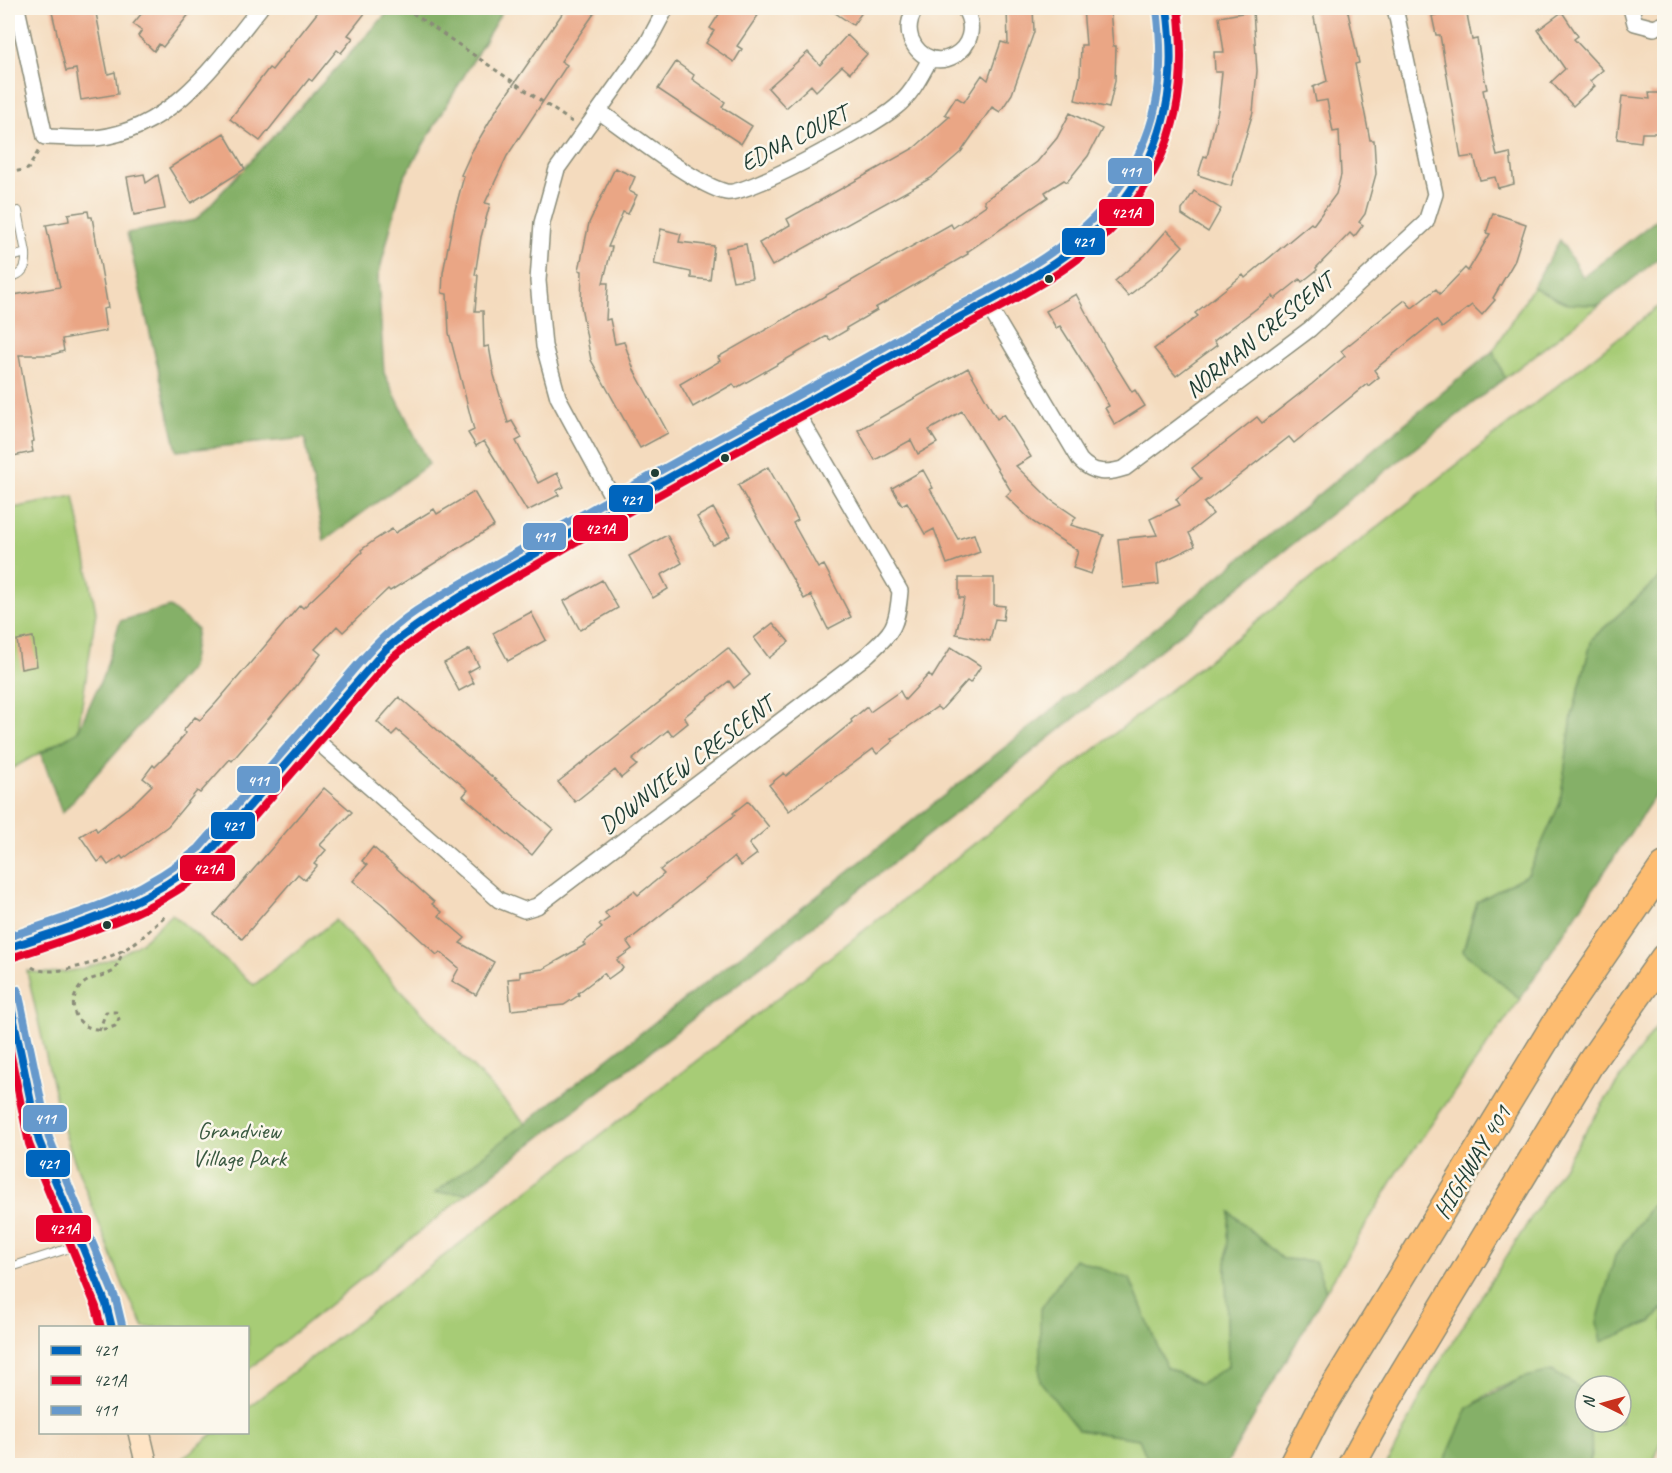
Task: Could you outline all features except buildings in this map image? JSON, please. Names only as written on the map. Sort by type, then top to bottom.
[{"type":"highway","name":"HIGHWAY 401","points":[[1292,1466],[1322,1407],[1554,1026],[1665,866]]},
{"type":"highway","name":"HIGHWAY 401","points":[[1351,1466],[1389,1397],[1591,1062],[1665,958]]},
{"type":"main road","points":[[8,992],[39,1141],[106,1304],[112,1326]]},
{"type":"main road","points":[[139,1434],[147,1466]]},
{"type":"street","points":[[17,8],[45,137],[97,138],[149,123],[205,78],[260,8]]},
{"type":"street","points":[[617,506],[558,397],[543,346],[538,281],[542,223],[557,169],[648,42],[666,8]]},
{"type":"street","points":[[916,8],[909,25],[910,35],[920,53],[930,59],[950,57],[966,45],[972,26],[964,8]]},
{"type":"street","points":[[8,948],[97,921],[142,903],[180,880],[206,856],[385,650],[420,621],[617,506],[795,410],[1072,253],[1107,221],[1142,174],[1159,139],[1171,88],[1172,52],[1167,8]]},
{"type":"street","name":"NORMAN CRESCENT","points":[[986,302],[1080,460],[1089,470],[1102,473],[1125,468],[1310,329],[1426,222],[1435,194],[1395,8]]},
{"type":"street","points":[[1631,8],[1635,23],[1654,28],[1665,24]]},
{"type":"street","name":"EDNA COURT","points":[[600,112],[708,186],[729,193],[756,186],[857,132],[895,108],[914,89],[930,59]]},
{"type":"street","name":"DOWNVIEW CRESCENT","points":[[310,735],[499,900],[524,910],[537,906],[866,656],[891,633],[898,617],[900,591],[795,410]]},
{"type":"lane","points":[[8,278],[22,272],[27,265],[18,211]]},
{"type":"lane","points":[[8,258],[26,253]]},
{"type":"lane","points":[[8,1268],[80,1245]]},
{"type":"path","points":[[405,8],[585,131]]},
{"type":"path","points":[[8,173],[28,169],[45,137]]},
{"type":"path","points":[[32,967],[42,972],[60,971],[124,950],[167,914]]},
{"type":"path","points":[[99,1031],[106,1012],[116,1012],[118,1019],[115,1026],[99,1031],[90,1029],[79,1020],[75,997],[82,985],[114,971],[124,950]]},
{"type":"green space","points":[[392,8],[504,8],[403,179],[378,277],[384,373],[429,464],[324,541],[305,438],[177,451],[127,233],[196,220]]},
{"type":"green space","points":[[1664,214],[1664,254],[1600,305],[1568,304],[1533,287],[1560,240],[1583,277]]},
{"type":"green space","points":[[1533,287],[1568,304],[1600,305],[1505,378],[1493,351]]},
{"type":"green space","points":[[1664,302],[1664,566],[1658,579],[1592,639],[1572,716],[1560,803],[1528,874],[1477,902],[1463,951],[1520,999],[1399,1170],[1326,1291],[1314,1261],[1282,1259],[1230,1212],[1226,1267],[1228,1367],[1200,1384],[1166,1367],[1130,1279],[1078,1430],[1139,1439],[1150,1465],[173,1466],[213,1434],[249,1434],[249,1406],[783,994]]},
{"type":"green space","points":[[1493,351],[1505,378],[850,897],[468,1193],[435,1193],[816,897],[1178,610]]},
{"type":"green space","points":[[74,496],[96,612],[78,731],[8,771],[8,509]]},
{"type":"green space","points":[[1664,566],[1664,782],[1520,999],[1463,951],[1477,902],[1528,874],[1560,803],[1572,716],[1592,639],[1658,579]]},
{"type":"green space","points":[[170,607],[197,629],[191,667],[62,813],[41,753],[78,731],[105,671],[120,621]]},
{"type":"green space","name":"Grandview Village Park","points":[[172,914],[254,985],[335,920],[525,1123],[436,1193],[468,1193],[249,1369],[249,1326],[143,1326],[125,1290],[71,1152],[59,1114],[27,971],[57,973],[101,963],[129,950],[149,936]]},
{"type":"green space","points":[[1664,1015],[1664,1189],[1615,1256],[1651,1322],[1664,1308],[1664,1436],[1652,1465],[1589,1465],[1592,1455],[1590,1434],[1633,1434],[1633,1374],[1573,1374],[1573,1387],[1522,1378],[1493,1391],[1468,1408],[1443,1465],[1386,1466],[1433,1373],[1604,1102]]},
{"type":"green space","points":[[1664,1189],[1664,1308],[1651,1322],[1601,1342],[1597,1322],[1615,1256]]},
{"type":"green space","points":[[1230,1212],[1282,1259],[1315,1261],[1326,1291],[1226,1465],[1150,1465],[1139,1439],[1078,1430],[1040,1381],[1040,1310],[1075,1259],[1130,1279],[1166,1367],[1200,1384],[1228,1366],[1226,1267]]},
{"type":"green space","points":[[1552,1371],[1573,1384],[1573,1434],[1590,1434],[1589,1465],[1443,1465],[1468,1408],[1522,1378]]},
{"type":"transit line","name":"421","points":[[8,948],[112,912],[159,889],[206,856],[385,650],[447,605],[650,488],[1007,292],[1058,261],[1082,243],[1123,201],[1150,156],[1159,133],[1166,109],[1171,61],[1167,8]]},
{"type":"transit line","name":"421A","points":[[11,958],[118,921],[168,896],[191,881],[214,863],[392,658],[453,614],[655,497],[1015,299],[1066,268],[1090,250],[1112,230],[1131,207],[1147,184],[1169,137],[1176,112],[1181,62],[1178,8]]},
{"type":"transit line","name":"411","points":[[8,937],[131,892],[153,880],[199,848],[366,656],[389,632],[416,611],[627,489],[1024,270],[1075,235],[1115,193],[1130,171],[1150,128],[1159,83],[1160,35],[1157,9]]},
{"type":"transit line","name":"411","points":[[18,990],[49,1138],[116,1300],[122,1325]]},
{"type":"transit line","name":"421","points":[[8,992],[39,1141],[106,1304],[112,1326]]},
{"type":"transit line","name":"421A","points":[[8,1041],[29,1144],[96,1307],[101,1326]]}]
